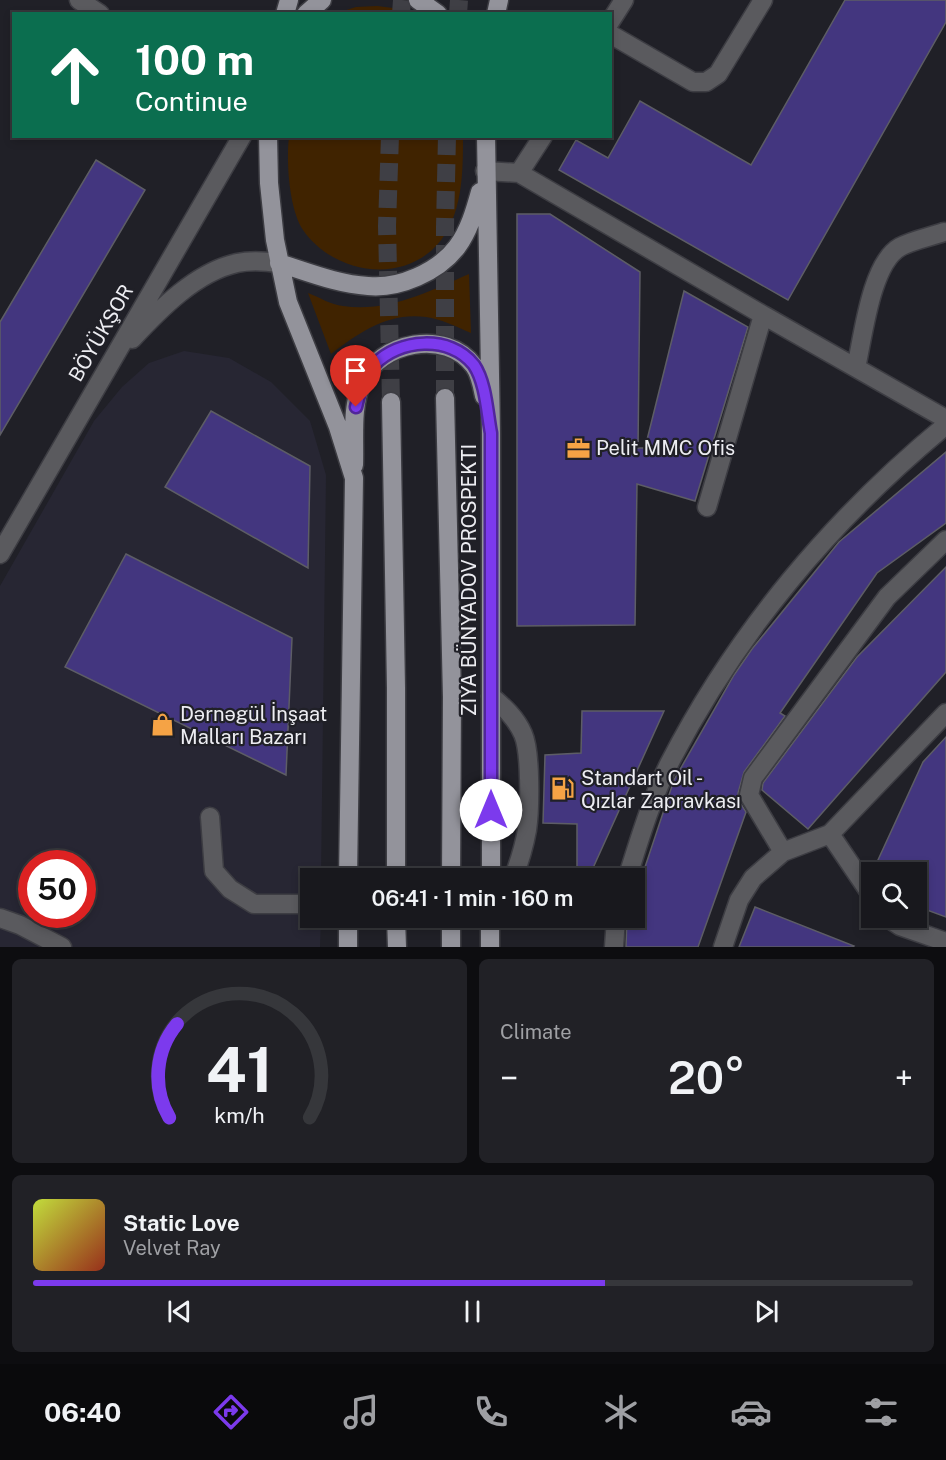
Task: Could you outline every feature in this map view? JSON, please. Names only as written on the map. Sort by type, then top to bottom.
[{"type":"main road","points":[[308,12],[322,0]]},
{"type":"main road","points":[[418,0],[435,12]]},
{"type":"main road","points":[[268,138],[269,183],[279,263],[288,302],[338,427],[354,478]]},
{"type":"main road","name":"ZIYA BÜNYADOV PROSPEKTI","points":[[484,138],[491,433],[491,868]]},
{"type":"main road","points":[[279,263],[348,284],[369,287],[415,278],[434,268],[457,247],[475,210],[485,171]]},
{"type":"main road","points":[[348,868],[356,407],[362,382],[373,366],[388,353],[409,344],[424,343],[445,347],[462,355],[474,365],[481,382],[491,433]]},
{"type":"main road","name":"ZIYA BÜNYADOV PROSPEKTI","points":[[445,398],[452,697],[452,868]]},
{"type":"main road","points":[[391,402],[396,688],[396,868]]},
{"type":"main road","points":[[348,928],[348,947]]},
{"type":"main road","points":[[396,928],[397,947]]},
{"type":"main road","points":[[451,928],[451,947]]},
{"type":"street","points":[[79,0],[97,12]]},
{"type":"street","points":[[612,19],[624,0]]},
{"type":"street","points":[[612,35],[693,82],[706,82],[718,74],[763,0]]},
{"type":"street","name":"BÖYÜKŞOR","points":[[0,554],[241,138]]},
{"type":"street","points":[[519,172],[542,138]]},
{"type":"street","points":[[485,171],[519,172],[946,419]]},
{"type":"street","points":[[856,368],[874,285],[886,261],[898,248],[944,232]]},
{"type":"street","points":[[107,367],[145,324],[198,280],[236,263],[258,261],[279,263]]},
{"type":"street","points":[[707,507],[763,315]]},
{"type":"street","points":[[631,868],[668,766],[710,690],[747,636],[815,550],[903,460],[946,425]]},
{"type":"street","points":[[783,852],[749,795],[753,778],[887,597],[946,540]]},
{"type":"street","points":[[491,696],[512,715],[524,735],[529,758],[527,829],[517,868]]},
{"type":"street","points":[[723,947],[731,919],[743,892],[753,878],[783,852],[830,834],[946,713]]},
{"type":"street","points":[[210,817],[214,871],[230,890],[254,904],[300,904]]},
{"type":"street","points":[[830,834],[861,880]]},
{"type":"street","points":[[0,918],[20,925],[62,947]]},
{"type":"street","points":[[614,947],[615,928]]},
{"type":"street","points":[[906,928],[946,942]]},
{"type":"shaded area","points":[[377,6],[408,12],[340,12],[356,7]]},
{"type":"shaded area","points":[[289,138],[463,138],[460,193],[446,233],[437,245],[422,258],[405,266],[386,269],[367,269],[349,264],[331,256],[316,245],[303,230],[294,210],[288,159]]},
{"type":"shaded area","points":[[469,274],[471,333],[432,318],[412,316],[375,325],[331,354],[308,293],[339,305],[376,306],[408,299]]},
{"type":"shaded area","name":"Dərnəgül İnşaat Malları Bazarı","points":[[184,351],[229,358],[271,382],[310,421],[326,475],[321,868],[300,868],[300,928],[321,928],[320,947],[0,947],[0,586],[94,421],[122,387],[149,363]]},
{"type":"building","points":[[845,0],[946,0],[946,22],[788,300],[559,170],[576,140],[608,158],[640,101],[751,165]]},
{"type":"building","points":[[96,160],[145,190],[0,435],[0,322]]},
{"type":"building","name":"Pelit MMC Ofis","points":[[517,214],[550,214],[640,272],[638,448],[645,448],[684,291],[748,327],[695,501],[637,484],[635,625],[517,626]]},
{"type":"building","points":[[211,411],[310,466],[308,568],[165,487]]},
{"type":"building","points":[[946,452],[946,523],[877,573],[780,713],[785,716],[744,772],[738,793],[739,801],[746,812],[698,947],[626,947],[627,928],[645,928],[645,868],[674,780],[734,675],[752,649],[839,542]]},
{"type":"building","points":[[126,554],[292,638],[286,775],[65,667]]},
{"type":"building","points":[[946,567],[946,672],[808,829],[762,790],[763,783],[857,657]]},
{"type":"building","points":[[582,711],[664,711],[593,868],[577,868],[577,824],[543,823],[545,755],[581,753]]},
{"type":"building","points":[[946,737],[946,917],[927,910],[927,862],[877,862],[923,762]]},
{"type":"building","points":[[755,907],[854,946],[739,947]]},
{"type":"tunnel","points":[[401,12],[402,0]]},
{"type":"tunnel","points":[[458,12],[459,0]]},
{"type":"tunnel","points":[[390,138],[387,226],[391,402]]},
{"type":"tunnel","points":[[445,398],[447,138]]},
{"type":"place","name":"Pelit MMC Ofis","points":[[578,448]]},
{"type":"place","name":"Dərnəgül İnşaat Malları Bazarı","points":[[162,725]]},
{"type":"place","name":"Standart Oil - Qızlar Zapravkası","points":[[563,789]]},
{"type":"route","points":[[356,407],[362,382],[373,366],[388,353],[409,344],[424,343],[445,347],[462,355],[474,365],[481,382],[491,433],[491,810]]}]
